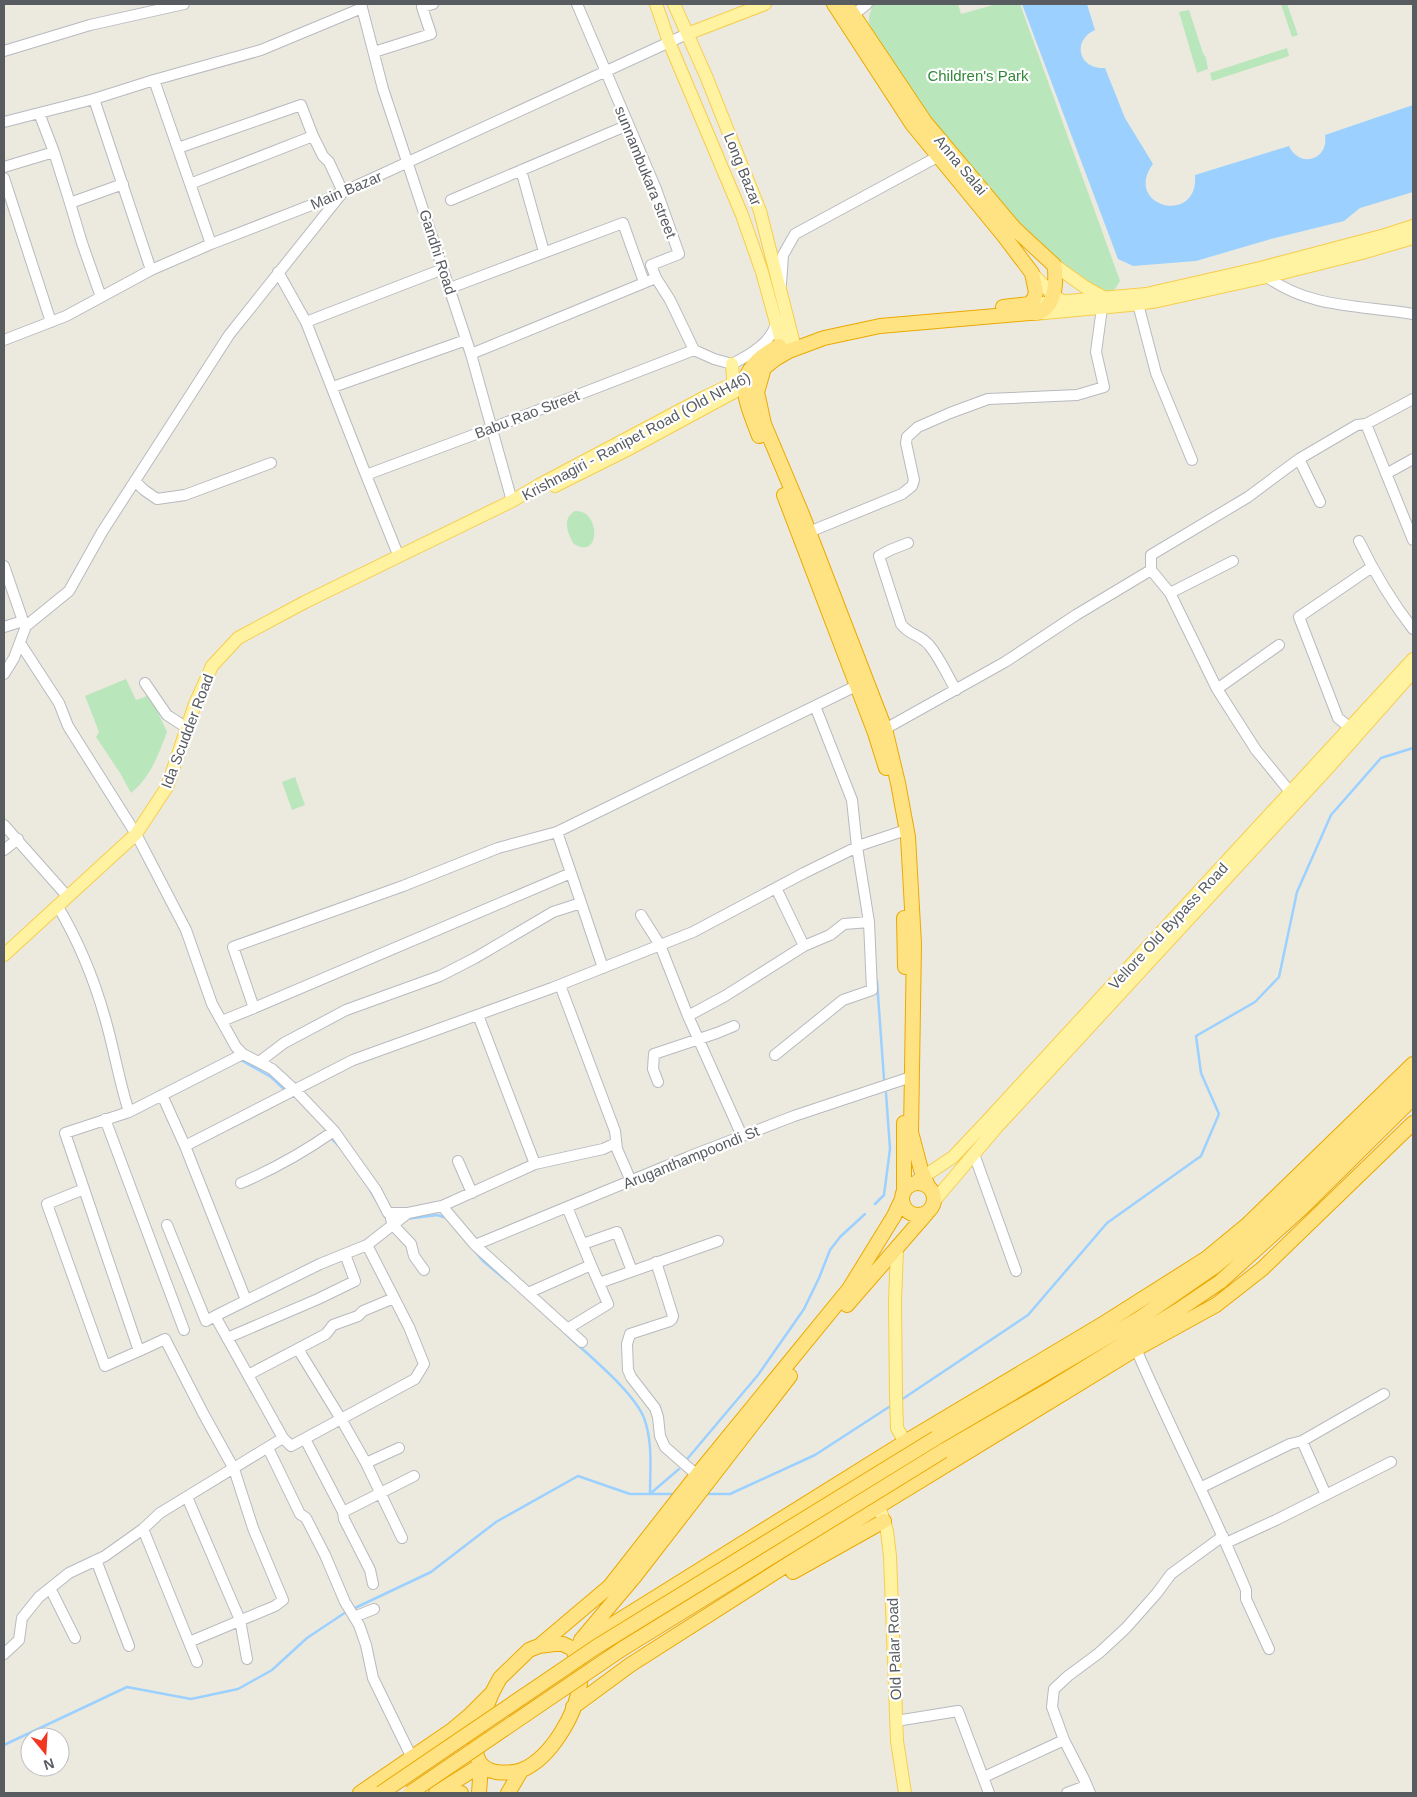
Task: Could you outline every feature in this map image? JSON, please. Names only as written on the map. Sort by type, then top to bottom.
[{"type":"highway","name":"Anna Salai","points":[[834,4],[912,124],[1032,273]]},
{"type":"highway","name":"Anna Salai","points":[[849,10],[925,122],[1015,229],[1054,265]]},
{"type":"highway","points":[[902,831],[875,733],[750,411],[747,382],[750,368],[758,360],[788,342],[848,323],[876,319],[1045,310],[1055,299],[1056,275],[1054,265]]},
{"type":"highway","points":[[1027,310],[1028,304],[1034,299],[1036,292],[1032,273]]},
{"type":"highway","points":[[747,382],[775,359],[824,338],[880,326],[1027,310]]},
{"type":"highway","points":[[539,1646],[610,1586],[660,1532],[849,1289],[914,1187],[908,1078],[914,944],[898,783],[885,729],[809,532],[764,424],[757,392],[747,382]]},
{"type":"highway","points":[[573,1649],[905,1442],[1106,1322],[1207,1258],[1250,1222],[1413,1064]]},
{"type":"highway","points":[[908,1078],[914,1187],[903,1204],[908,1212],[917,1215],[930,1207]]},
{"type":"highway","points":[[410,1793],[622,1650],[1140,1318],[1214,1267],[1246,1241],[1288,1202],[1413,1080]]},
{"type":"highway","points":[[381,1793],[596,1647],[940,1445],[1052,1388],[1177,1311],[1220,1282],[1303,1207],[1413,1098]]},
{"type":"highway","points":[[573,1707],[630,1665],[879,1506],[1136,1349],[1216,1305],[1262,1269],[1413,1123]]},
{"type":"highway","points":[[699,1480],[875,1272],[898,1248],[930,1207],[933,1193],[914,1187]]},
{"type":"highway","points":[[663,1644],[720,1615],[884,1521]]},
{"type":"highway","points":[[573,1649],[635,1576],[660,1532]]},
{"type":"highway","points":[[563,1644],[573,1649],[579,1665],[580,1682],[573,1707],[560,1734],[549,1750],[536,1762],[521,1771],[502,1773],[490,1771],[481,1765],[476,1755],[476,1741],[482,1718],[500,1678],[518,1659],[529,1650],[539,1646],[563,1644]]},
{"type":"highway","points":[[360,1793],[452,1730],[492,1693]]},
{"type":"highway","points":[[437,1792],[481,1765]]},
{"type":"highway","points":[[479,1793],[481,1765]]},
{"type":"highway","points":[[508,1793],[521,1771]]},
{"type":"highway","points":[[437,1792],[460,1793]]},
{"type":"main road","points":[[656,4],[742,215],[762,272],[777,324],[788,342]]},
{"type":"main road","name":"Long Bazar","points":[[674,4],[760,211],[781,288],[788,342]]},
{"type":"main road","points":[[687,34],[765,4]]},
{"type":"main road","points":[[1032,273],[1055,299],[1073,306],[1103,303],[1235,274],[1368,240],[1413,226]]},
{"type":"main road","points":[[1027,310],[1103,303],[1138,304],[1158,301],[1267,277],[1413,238]]},
{"type":"main road","points":[[1054,265],[1085,287],[1103,303]]},
{"type":"main road","points":[[732,364],[747,382]]},
{"type":"main road","name":"Krishnagiri - Ranipet Road (Old NH46)","points":[[512,501],[566,480],[747,382]]},
{"type":"main road","name":"Ida Scudder Road","points":[[4,955],[136,834],[167,787],[195,704],[212,666],[238,638],[305,602],[512,501]]},
{"type":"main road","name":"Vellore Old Bypass Road","points":[[914,1187],[953,1157],[988,1121],[1413,659]]},
{"type":"main road","name":"Vellore Old Bypass Road","points":[[930,1207],[996,1128],[1328,768],[1413,672]]},
{"type":"main road","points":[[898,1248],[895,1302],[897,1428],[905,1442]]},
{"type":"main road","name":"Old Palar Road","points":[[879,1506],[884,1521],[890,1556],[897,1741],[906,1793]]},
{"type":"street","points":[[4,51],[143,8],[184,4]]},
{"type":"street","points":[[374,52],[431,34],[422,7],[433,4]]},
{"type":"street","name":"sunnambukara street","points":[[577,4],[656,189],[679,254],[650,266],[656,278]]},
{"type":"street","points":[[849,10],[867,4]]},
{"type":"street","points":[[4,122],[94,99],[261,50],[362,6]]},
{"type":"street","name":"Gandhi Road","points":[[362,6],[383,88],[471,354],[512,501]]},
{"type":"street","name":"Main Bazar","points":[[4,340],[66,316],[151,270],[211,244],[343,192],[687,34]]},
{"type":"street","points":[[154,80],[211,244]]},
{"type":"street","points":[[94,99],[151,270]]},
{"type":"street","points":[[4,627],[24,624],[69,591],[102,532],[229,334],[343,192],[329,162],[323,156],[313,136],[301,105],[178,148]]},
{"type":"street","points":[[39,113],[54,152],[82,243],[102,297]]},
{"type":"street","points":[[451,200],[628,125]]},
{"type":"street","points":[[190,184],[313,136]]},
{"type":"street","points":[[4,167],[54,152]]},
{"type":"street","points":[[471,354],[656,278],[670,300],[694,350],[714,360],[732,364],[750,355],[768,339],[777,324],[783,255],[795,234],[939,156]]},
{"type":"street","points":[[521,170],[544,252]]},
{"type":"street","points":[[4,178],[7,199],[51,322]]},
{"type":"street","points":[[70,203],[123,184]]},
{"type":"street","points":[[450,288],[623,223],[644,282]]},
{"type":"street","points":[[306,322],[443,269]]},
{"type":"street","points":[[278,272],[306,322],[399,557]]},
{"type":"street","points":[[1267,277],[1290,292],[1324,302],[1413,314]]},
{"type":"street","points":[[809,532],[902,494],[912,486],[914,480],[906,443],[907,437],[918,427],[988,399],[1077,395],[1104,387],[1096,352],[1103,303]]},
{"type":"street","points":[[1138,304],[1156,374],[1192,460]]},
{"type":"street","points":[[333,387],[466,340]]},
{"type":"street","name":"Babu Rao Street","points":[[366,475],[694,350]]},
{"type":"street","points":[[1291,793],[1256,750],[1217,689],[1170,593],[1151,570],[1151,555],[1248,497],[1299,459],[1357,425],[1366,424],[1413,399]]},
{"type":"street","points":[[1366,424],[1413,540]]},
{"type":"street","points":[[1299,459],[1320,502]]},
{"type":"street","points":[[1386,474],[1413,459]]},
{"type":"street","points":[[135,481],[157,499],[185,495],[271,463]]},
{"type":"street","points":[[1359,541],[1372,567],[1413,629]]},
{"type":"street","points":[[908,543],[879,556],[902,624],[907,632],[920,636],[930,646],[956,690]]},
{"type":"street","points":[[1170,593],[1232,560]]},
{"type":"street","points":[[4,566],[24,624],[20,643],[14,658],[4,674]]},
{"type":"street","points":[[1348,726],[1338,718],[1299,617],[1372,567]]},
{"type":"street","points":[[885,729],[1005,662],[1076,615],[1151,570]]},
{"type":"street","points":[[20,643],[59,703],[68,726],[136,834],[186,930],[212,1004],[236,1047],[243,1054],[272,1069],[296,1090],[334,1132],[376,1190],[394,1225],[410,1244],[414,1256],[424,1270]]},
{"type":"street","points":[[1217,689],[1279,645]]},
{"type":"street","points":[[145,684],[167,716],[187,728]]},
{"type":"street","points":[[254,1008],[233,947],[403,886],[498,848],[557,832],[856,686]]},
{"type":"street","points":[[775,1055],[843,1000],[872,990],[869,922],[857,847],[852,800],[815,706]]},
{"type":"street","points":[[4,825],[67,896]]},
{"type":"street","points":[[185,1146],[353,1060],[560,985],[693,932],[857,847],[902,831]]},
{"type":"street","points":[[557,832],[603,968]]},
{"type":"street","points":[[4,850],[18,839]]},
{"type":"street","points":[[222,1021],[571,873]]},
{"type":"street","points":[[776,888],[804,946]]},
{"type":"street","points":[[259,1062],[284,1043],[346,1010],[440,976],[475,958],[553,912],[581,902]]},
{"type":"street","points":[[57,905],[90,973],[105,1019],[129,1112]]},
{"type":"street","points":[[641,915],[660,944],[688,1016],[742,1136]]},
{"type":"street","points":[[688,1016],[725,996],[804,946],[830,935],[844,924],[869,922]]},
{"type":"street","points":[[560,985],[615,1131],[617,1149],[630,1181]]},
{"type":"street","points":[[478,1015],[536,1164]]},
{"type":"street","points":[[658,1082],[653,1069],[654,1054],[734,1026]]},
{"type":"street","points":[[139,1351],[65,1134],[129,1112],[243,1054]]},
{"type":"street","name":"Aruganthampoondi St","points":[[474,1246],[742,1136],[794,1116],[908,1078]]},
{"type":"street","points":[[162,1095],[185,1146],[246,1300]]},
{"type":"street","points":[[105,1120],[184,1330]]},
{"type":"street","points":[[241,1183],[270,1171],[334,1132]]},
{"type":"street","points":[[388,1213],[408,1213],[442,1206],[536,1164],[603,1149],[616,1143]]},
{"type":"street","points":[[974,1154],[1016,1271]]},
{"type":"street","points":[[458,1161],[472,1192]]},
{"type":"street","points":[[84,1190],[47,1204],[104,1366],[165,1339],[234,1469],[253,1528],[283,1600],[275,1606],[189,1642]]},
{"type":"street","points":[[442,1206],[474,1246],[582,1342]]},
{"type":"street","points":[[567,1207],[608,1304],[567,1328]]},
{"type":"street","points":[[167,1224],[206,1321],[320,1264],[367,1245],[408,1213]]},
{"type":"street","points":[[583,1244],[617,1232],[632,1271]]},
{"type":"street","points":[[599,1283],[718,1241]]},
{"type":"street","points":[[215,1316],[283,1438],[291,1446],[415,1379],[424,1364],[409,1327],[367,1245]]},
{"type":"street","points":[[227,1338],[355,1281],[345,1254]]},
{"type":"street","points":[[656,1262],[673,1313],[672,1320],[630,1334],[627,1344],[628,1370],[631,1377],[655,1408],[662,1441],[671,1453],[699,1480]]},
{"type":"street","points":[[528,1293],[591,1265]]},
{"type":"street","points":[[248,1375],[326,1334],[333,1325],[358,1316],[364,1311],[394,1298]]},
{"type":"street","points":[[298,1349],[366,1462],[402,1538]]},
{"type":"street","points":[[1136,1349],[1165,1416],[1225,1540],[1246,1590],[1246,1599],[1269,1650]]},
{"type":"street","points":[[1200,1488],[1302,1440],[1384,1394]]},
{"type":"street","points":[[4,1654],[20,1640],[22,1618],[39,1597],[50,1588],[69,1574],[105,1556],[143,1529],[160,1513],[283,1438]]},
{"type":"street","points":[[304,1439],[343,1512],[344,1519],[370,1570],[374,1584]]},
{"type":"street","points":[[1302,1440],[1326,1495]]},
{"type":"street","points":[[268,1448],[300,1514],[306,1518],[345,1602],[354,1617],[366,1645],[373,1678],[412,1758]]},
{"type":"street","points":[[366,1462],[399,1448]]},
{"type":"street","points":[[1067,1793],[1088,1789],[1064,1740],[1052,1707],[1054,1689],[1068,1676],[1100,1653],[1126,1628],[1157,1594],[1171,1574],[1225,1540],[1326,1495],[1391,1462]]},
{"type":"street","points":[[343,1512],[414,1476]]},
{"type":"street","points":[[187,1497],[240,1620],[247,1658]]},
{"type":"street","points":[[143,1529],[197,1662]]},
{"type":"street","points":[[96,1560],[129,1646]]},
{"type":"street","points":[[50,1588],[75,1638]]},
{"type":"street","points":[[354,1617],[374,1609]]},
{"type":"street","points":[[896,1721],[958,1712],[990,1793]]},
{"type":"street","points":[[984,1777],[1064,1740]]},
{"type":"green space","name":"Children's Park","points":[[873,4],[958,4],[961,14],[997,4],[1020,4],[1120,281],[1117,287],[1107,293],[1096,290],[1036,239],[990,191],[928,112],[873,32],[869,20]]},
{"type":"green space","points":[[1281,4],[1287,4],[1298,35],[1292,37]]},
{"type":"green space","points":[[1189,10],[1208,69],[1197,73],[1179,12]]},
{"type":"green space","points":[[1287,48],[1289,56],[1212,81],[1210,73]]},
{"type":"green space","points":[[575,511],[584,513],[590,518],[593,525],[593,541],[589,546],[583,547],[574,544],[569,535],[568,518]]},
{"type":"green space","points":[[126,679],[136,700],[150,695],[167,732],[149,773],[131,793],[96,737],[99,732],[85,696]]},
{"type":"green space","points":[[295,777],[305,805],[292,810],[282,782]]},
{"type":"water","points":[[1022,4],[1087,4],[1095,30],[1087,35],[1083,41],[1081,54],[1089,64],[1105,68],[1125,118],[1153,164],[1146,179],[1147,191],[1154,200],[1164,205],[1175,205],[1186,201],[1193,191],[1195,175],[1289,146],[1300,158],[1313,158],[1318,156],[1323,150],[1325,135],[1413,105],[1413,192],[1360,208],[1344,221],[1271,239],[1196,261],[1133,266],[1118,259]]},
{"type":"waterway","points":[[901,1400],[1028,1315],[1107,1223],[1201,1156],[1219,1114],[1201,1073],[1196,1036],[1255,1002],[1279,977],[1297,892],[1331,815],[1381,758],[1413,748]]},
{"type":"waterway","points":[[877,981],[884,1079]]},
{"type":"waterway","points":[[239,1059],[271,1077],[285,1090]]},
{"type":"waterway","points":[[875,1204],[884,1195],[890,1149],[886,1093]]},
{"type":"waterway","points":[[333,1140],[340,1147]]},
{"type":"waterway","points":[[370,1190],[376,1200]]},
{"type":"waterway","points":[[688,1458],[758,1375],[804,1309],[830,1250],[840,1237],[865,1214]]},
{"type":"waterway","points":[[406,1219],[437,1215],[447,1218]]},
{"type":"waterway","points":[[473,1249],[483,1261],[507,1281]]},
{"type":"waterway","points":[[563,1331],[608,1372],[630,1396],[644,1418],[649,1436],[650,1494]]},
{"type":"waterway","points":[[706,1494],[730,1494],[815,1455],[892,1405]]},
{"type":"waterway","points":[[651,1493],[679,1469]]},
{"type":"waterway","points":[[355,1608],[431,1572],[496,1522],[578,1476],[630,1494],[675,1494]]},
{"type":"waterway","points":[[4,1745],[127,1687],[191,1699],[238,1689],[272,1670],[307,1638],[346,1612]]}]
